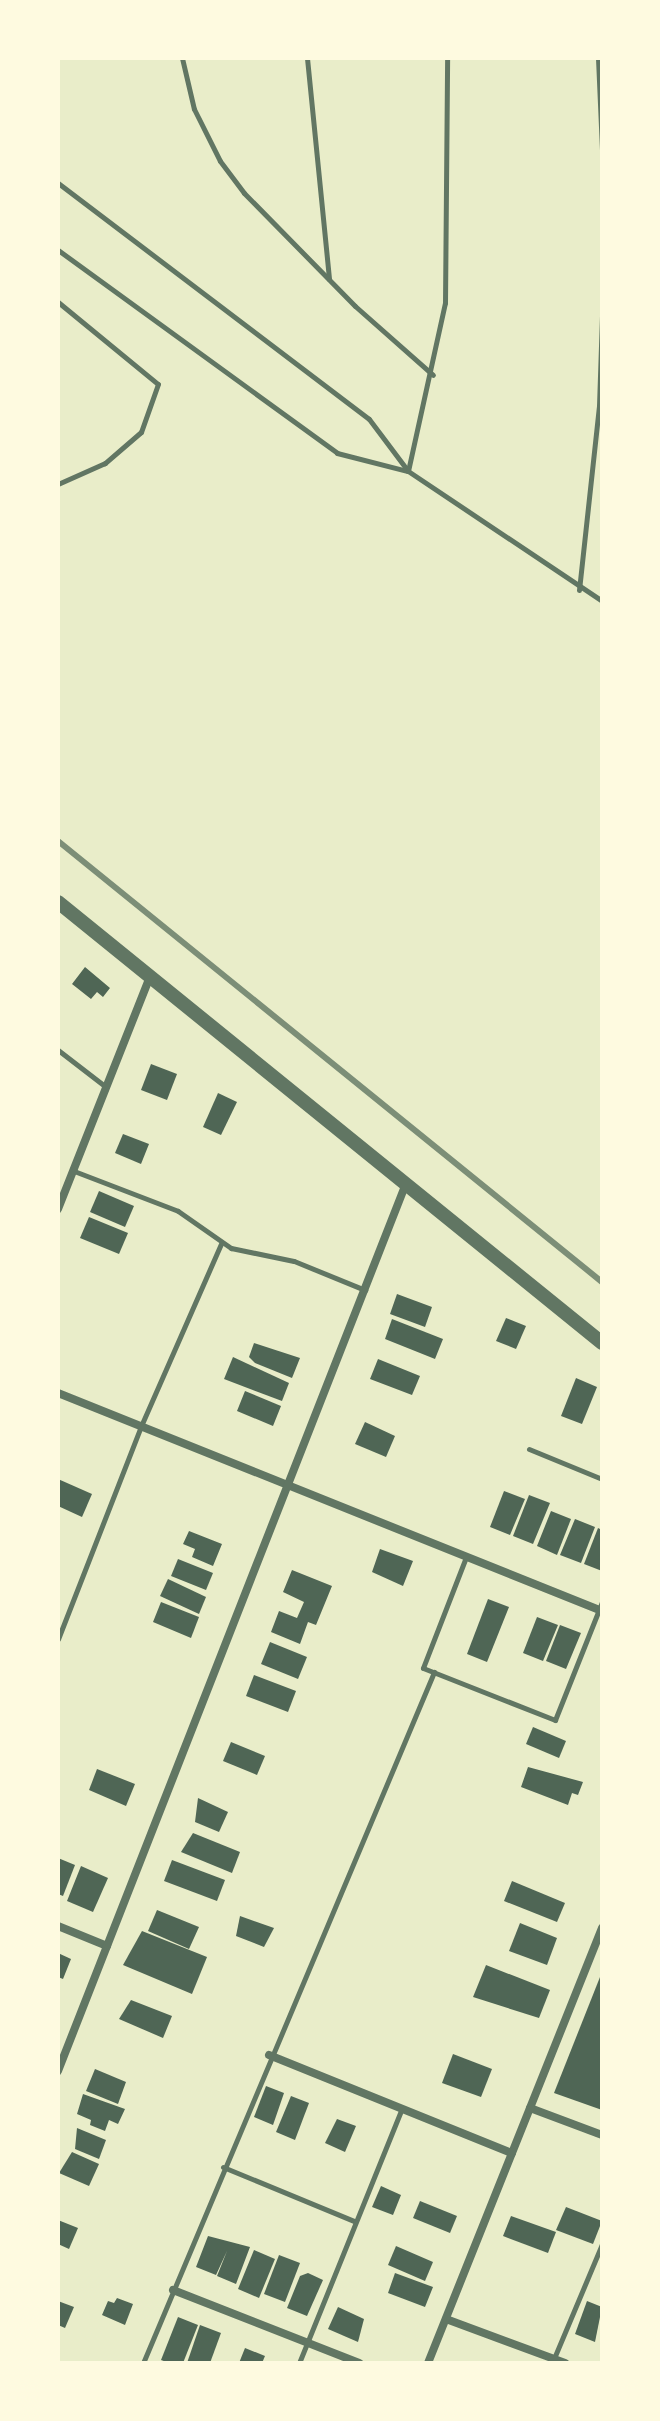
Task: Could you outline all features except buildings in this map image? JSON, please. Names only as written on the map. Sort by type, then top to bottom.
[{"type":"street","points":[[58,902],[602,1343]]},
{"type":"street","points":[[58,1209],[150,977]]},
{"type":"street","points":[[58,2071],[290,1487],[405,1186]]},
{"type":"street","points":[[58,1393],[601,1608]]},
{"type":"street","points":[[58,1926],[107,1946]]},
{"type":"street","points":[[428,2363],[602,1927]]},
{"type":"street","points":[[269,2055],[512,2153]]},
{"type":"street","points":[[530,2108],[602,2135]]},
{"type":"street","points":[[173,2290],[359,2363]]},
{"type":"street","points":[[446,2319],[565,2363]]},
{"type":"lane","points":[[182,58],[194,109],[220,161],[329,279],[433,375]]},
{"type":"lane","points":[[307,58],[329,279]]},
{"type":"lane","points":[[408,471],[433,375],[445,303],[447,58]]},
{"type":"lane","points":[[598,58],[602,150]]},
{"type":"lane","points":[[58,183],[369,419],[408,471],[579,590],[602,601]]},
{"type":"lane","points":[[58,250],[337,453],[408,471]]},
{"type":"lane","points":[[58,302],[158,384],[141,432],[105,463],[58,484]]},
{"type":"lane","points":[[579,590],[599,406],[602,316]]},
{"type":"lane","points":[[58,1050],[107,1088]]},
{"type":"lane","points":[[73,1171],[178,1211],[221,1244],[294,1261],[366,1290]]},
{"type":"lane","points":[[58,1639],[141,1426],[221,1244]]},
{"type":"lane","points":[[529,1449],[602,1479]]},
{"type":"lane","points":[[466,1557],[423,1668],[555,1720],[601,1608]]},
{"type":"lane","points":[[143,2363],[269,2055],[434,1672]]},
{"type":"lane","points":[[299,2363],[402,2108]]},
{"type":"lane","points":[[223,2167],[354,2221]]},
{"type":"lane","points":[[553,2361],[600,2255],[602,2244]]},
{"type":"railway","points":[[58,841],[602,1282]]}]
